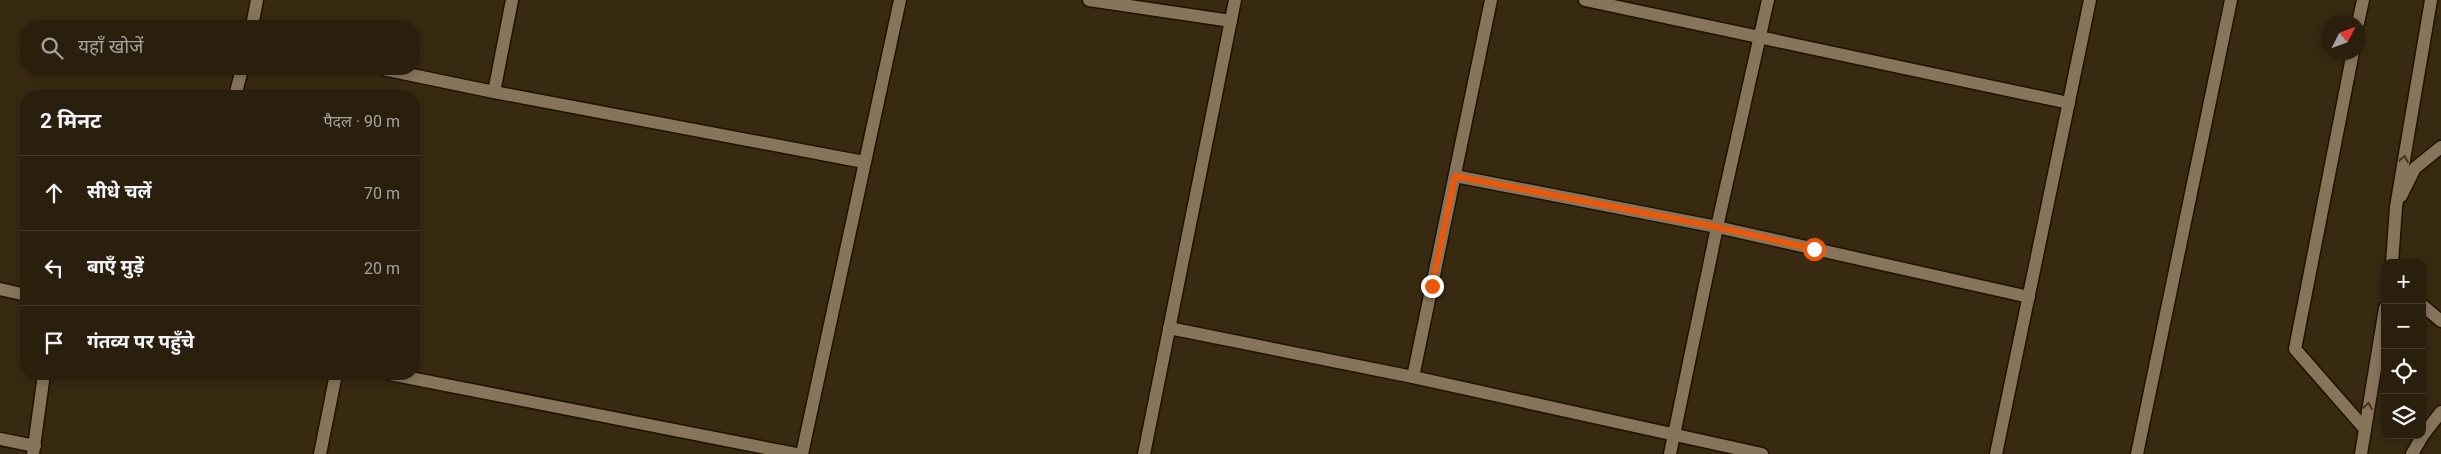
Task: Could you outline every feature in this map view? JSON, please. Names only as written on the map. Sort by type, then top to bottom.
[{"type":"street","points":[[253,20],[257,0]]},
{"type":"street","points":[[494,92],[512,0]]},
{"type":"street","points":[[802,454],[900,0]]},
{"type":"street","points":[[1090,0],[1231,21]]},
{"type":"street","points":[[1144,454],[1236,0]]},
{"type":"street","points":[[1413,377],[1491,0]]},
{"type":"street","points":[[1585,0],[2068,103]]},
{"type":"street","points":[[1670,454],[1717,227],[1768,0]]},
{"type":"street","points":[[1996,454],[2090,0]]},
{"type":"street","points":[[2137,454],[2231,0]]},
{"type":"street","points":[[2360,15],[2363,0]]},
{"type":"street","points":[[2395,259],[2396,207],[2431,0]]},
{"type":"street","points":[[2351,60],[2295,349],[2365,429]]},
{"type":"street","points":[[237,90],[240,75]]},
{"type":"street","points":[[412,75],[864,162]]},
{"type":"street","points":[[2396,207],[2415,168],[2441,147]]},
{"type":"street","points":[[1455,176],[1717,227],[2028,297]]},
{"type":"street","points":[[0,289],[20,294]]},
{"type":"street","points":[[2426,308],[2441,321]]},
{"type":"street","points":[[1169,328],[1413,377],[1673,436],[1762,454]]},
{"type":"street","points":[[2360,454],[2381,332]]},
{"type":"street","points":[[0,439],[34,450],[43,380]]},
{"type":"street","points":[[320,454],[335,380]]},
{"type":"street","points":[[420,380],[796,454]]},
{"type":"street","points":[[2412,454],[2423,435],[2441,412]]},
{"type":"route","points":[[1432,286],[1455,176],[1717,227],[1814,249]]}]
